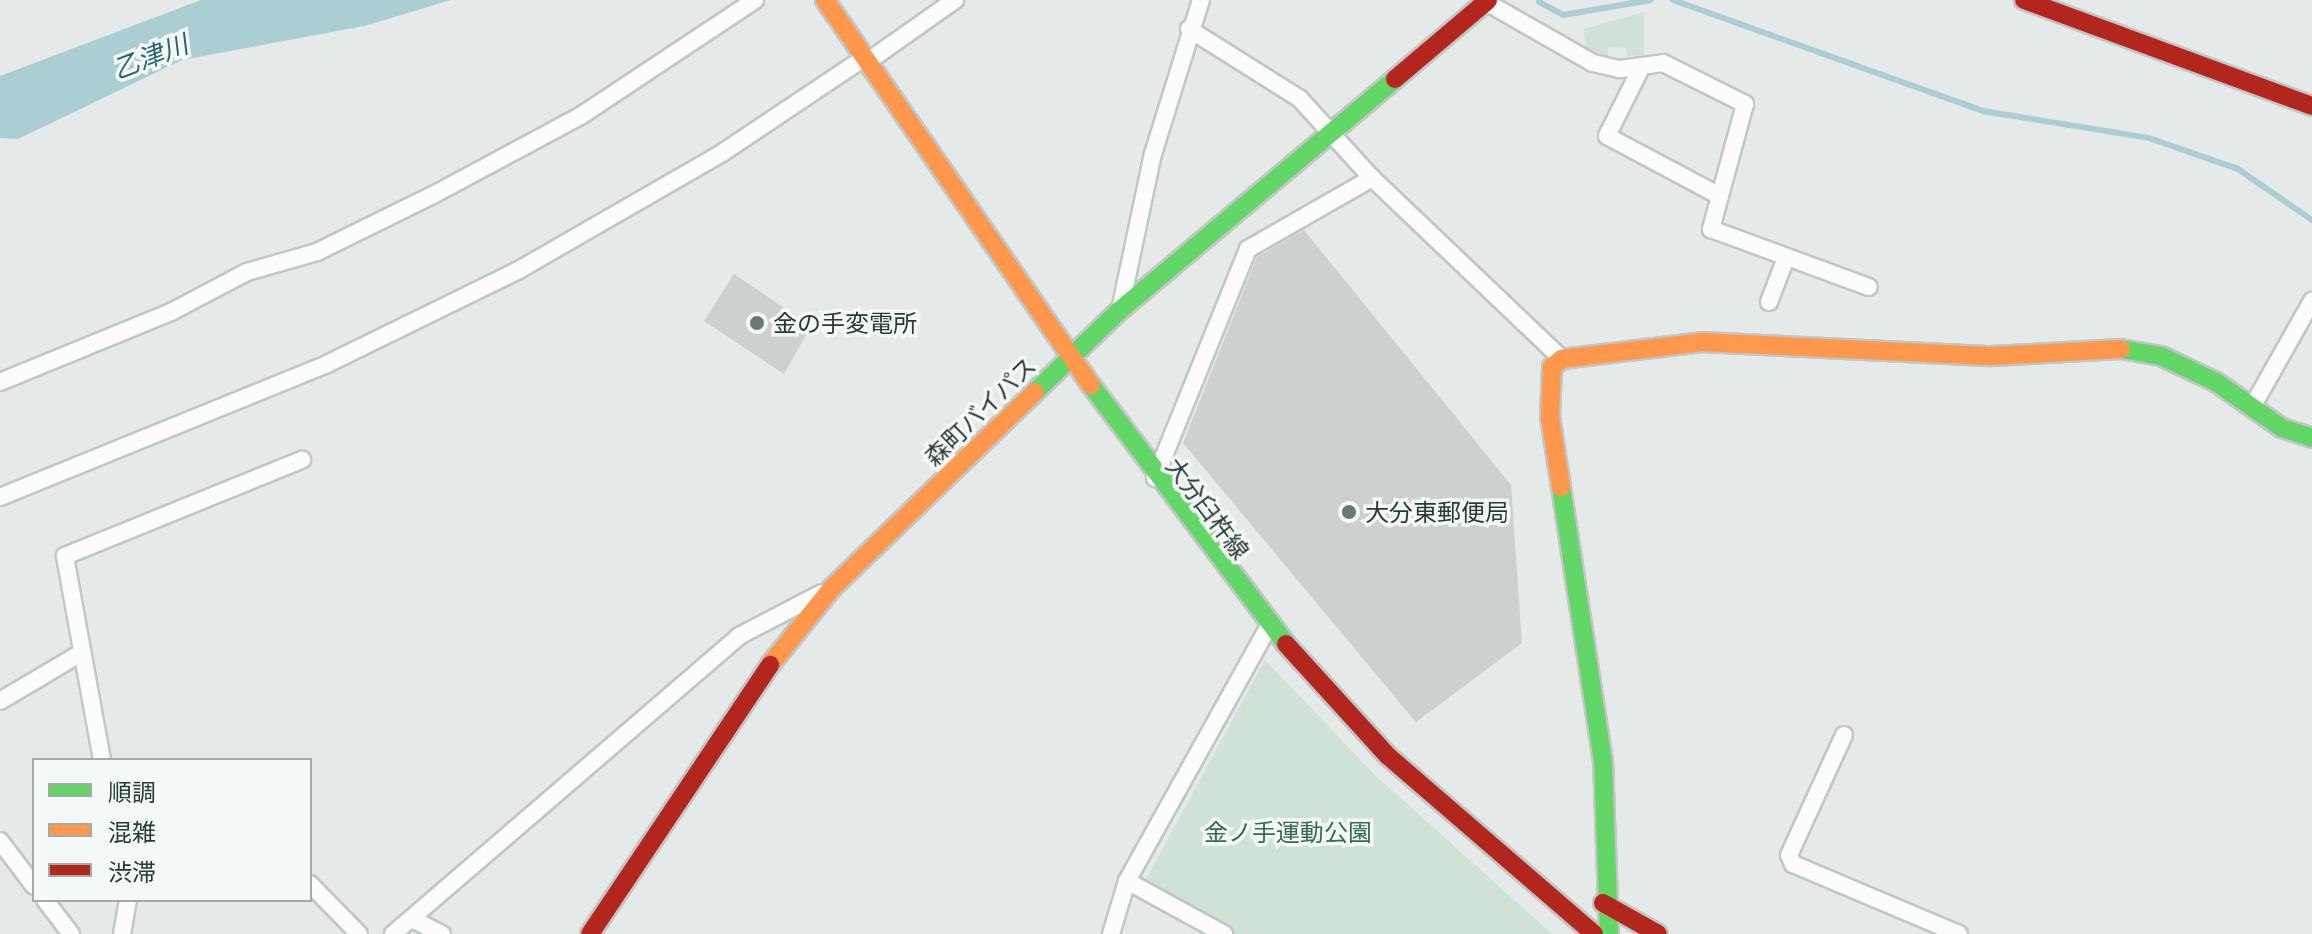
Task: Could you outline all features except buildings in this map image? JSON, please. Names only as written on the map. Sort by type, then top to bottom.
[{"type":"main road","name":"大分臼杵線","points":[[825,0],[1155,478],[1269,626],[1388,756],[1594,934]]},
{"type":"main road","points":[[2024,0],[2312,106]]},
{"type":"main road","name":"森町バイパス","points":[[590,934],[786,641],[832,588],[1120,310],[1487,1]]},
{"type":"main road","points":[[1609,934],[1603,903],[1603,760],[1550,417],[1552,367],[1562,359],[1702,342],[1992,356],[2127,349],[2161,356],[2312,438]]},
{"type":"main road","points":[[1603,903],[1658,934]]},
{"type":"street","points":[[0,382],[171,312],[247,272],[317,252],[433,195],[582,115],[755,0]]},
{"type":"street","points":[[0,497],[327,364],[517,271],[722,153],[862,56],[955,0]]},
{"type":"street","points":[[1120,310],[1153,154],[1189,29],[1201,0]]},
{"type":"street","points":[[1487,1],[1593,63],[1642,66],[1663,63],[1745,104],[1711,229],[1869,287]]},
{"type":"street","points":[[1189,29],[1300,99],[1372,178],[1562,359]]},
{"type":"street","points":[[1642,66],[1607,136],[1720,196]]},
{"type":"street","points":[[1155,478],[1248,249],[1372,178]]},
{"type":"street","points":[[1769,302],[1786,258]]},
{"type":"street","points":[[2252,407],[2312,301]]},
{"type":"street","points":[[102,758],[65,556],[302,460]]},
{"type":"street","points":[[393,934],[739,636],[832,588]]},
{"type":"street","points":[[1111,934],[1127,881],[1269,626]]},
{"type":"street","points":[[0,701],[81,653]]},
{"type":"street","points":[[1844,735],[1789,855],[1793,864],[1959,934]]},
{"type":"street","points":[[0,841],[32,883]]},
{"type":"street","points":[[1127,881],[1224,934]]},
{"type":"street","points":[[312,886],[359,934]]},
{"type":"street","points":[[47,902],[71,934]]},
{"type":"street","points":[[122,934],[128,902]]},
{"type":"street","points":[[412,919],[442,934]]},
{"type":"green space","points":[[1644,12],[1644,55],[1627,56],[1626,48],[1608,47],[1608,57],[1586,48],[1584,29]]},
{"type":"green space","name":"金ノ手運動公園","points":[[1265,660],[1375,775],[1552,934],[1236,934],[1144,883]]},
{"type":"water","name":"乙津川","points":[[201,0],[451,0],[364,26],[182,60],[18,139],[0,138],[0,76]]},
{"type":"waterway","points":[[1539,2],[1563,15],[1651,0]]},
{"type":"waterway","points":[[1673,0],[1983,111],[2149,138],[2238,169],[2312,220]]},
{"type":"traffic: fast","points":[[1035,392],[1120,310],[1395,79]]},
{"type":"traffic: fast","points":[[2121,349],[2161,356],[2216,382],[2282,428],[2312,438]]},
{"type":"traffic: fast","points":[[1091,385],[1286,644]]},
{"type":"traffic: fast","points":[[1561,487],[1603,760],[1609,934]]},
{"type":"traffic: slow","points":[[825,0],[1091,385]]},
{"type":"traffic: slow","points":[[1561,487],[1550,417],[1552,367],[1562,359],[1702,342],[1992,356],[2121,349]]},
{"type":"traffic: slow","points":[[770,665],[832,588],[1035,392]]},
{"type":"traffic: jam","points":[[1395,79],[1488,0]]},
{"type":"traffic: jam","points":[[2024,0],[2312,106]]},
{"type":"traffic: jam","points":[[1286,644],[1388,756],[1594,934]]},
{"type":"traffic: jam","points":[[590,934],[770,665]]},
{"type":"traffic: jam","points":[[1603,903],[1658,934]]},
{"type":"place","name":"金の手変電所","points":[[757,323]]},
{"type":"place","name":"大分東郵便局","points":[[1349,512]]}]
